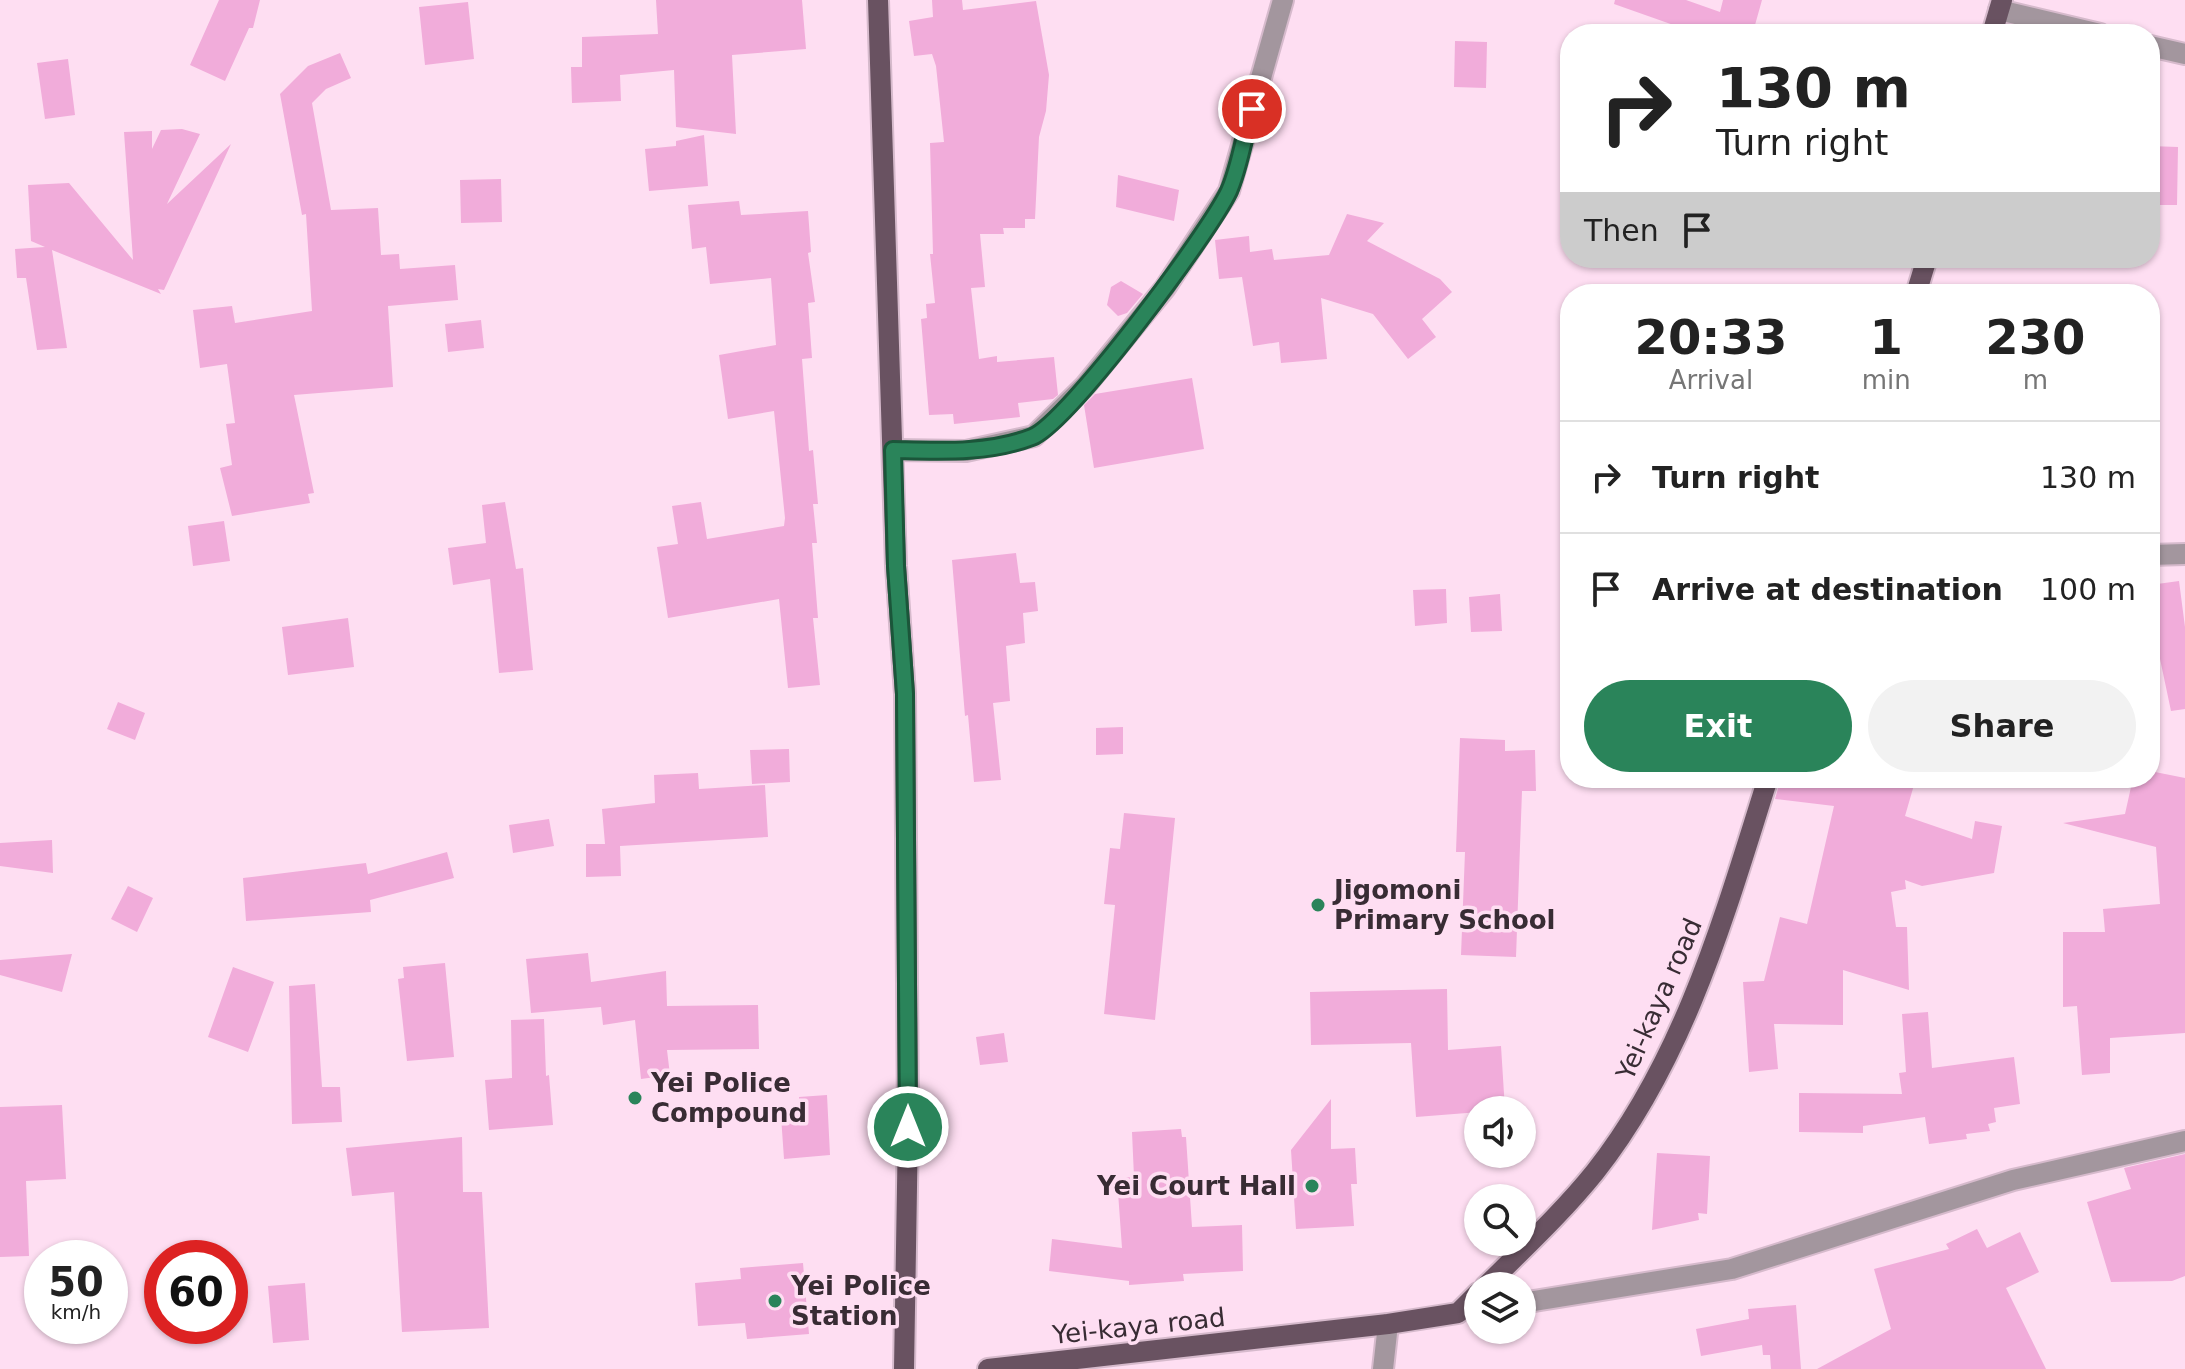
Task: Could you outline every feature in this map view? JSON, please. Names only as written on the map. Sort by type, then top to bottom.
[{"type":"main road","points":[[878,0],[896,566],[905,709],[908,1127],[904,1369]]},
{"type":"main road","name":"Yei-kaya road","points":[[1500,1272],[1554,1219],[1596,1170],[1655,1080],[1706,969],[1765,788]]},
{"type":"main road","name":"Yei-kaya road","points":[[988,1369],[1388,1324],[1464,1312]]},
{"type":"street","points":[[893,450],[966,451],[1034,436],[1085,386],[1165,288],[1229,191],[1283,0]]},
{"type":"street","points":[[2000,5],[2066,24]]},
{"type":"street","points":[[2160,48],[2185,54]]},
{"type":"street","points":[[2160,555],[2185,554]]},
{"type":"street","points":[[1536,1301],[1732,1269],[2013,1180],[2185,1141]]},
{"type":"street","points":[[1383,1369],[1388,1324]]},
{"type":"building","points":[[219,0],[260,0],[253,28],[249,28],[225,81],[190,65]]},
{"type":"building","points":[[656,0],[802,0],[806,49],[732,55],[736,134],[676,127],[674,70],[620,75],[621,101],[572,103],[571,67],[582,67],[582,37],[658,34]]},
{"type":"building","points":[[932,0],[962,0],[963,10],[1036,1],[1049,75],[1046,111],[1039,137],[1035,219],[1025,219],[1025,228],[1003,228],[1004,234],[980,234],[985,287],[971,288],[979,359],[997,356],[997,362],[1054,357],[1058,395],[1053,399],[1018,403],[1020,417],[954,424],[953,414],[929,415],[921,319],[927,318],[926,304],[935,303],[930,254],[933,254],[930,143],[944,142],[936,66],[932,54],[914,56],[909,21],[933,17]]},
{"type":"building","points":[[1615,0],[1686,0],[1720,12],[1723,0],[1762,0],[1755,24],[1671,24],[1614,4]]},
{"type":"building","points":[[468,2],[474,59],[425,65],[419,7]]},
{"type":"building","points":[[1455,41],[1487,42],[1486,88],[1454,87]]},
{"type":"building","points":[[340,53],[351,78],[326,89],[312,103],[331,210],[378,208],[381,255],[399,254],[400,269],[455,265],[458,300],[388,306],[393,387],[294,395],[314,493],[308,494],[310,503],[232,516],[220,468],[232,465],[226,424],[235,423],[227,364],[200,368],[193,310],[232,306],[235,323],[312,311],[306,214],[302,215],[280,94],[308,66]]},
{"type":"building","points":[[68,59],[75,115],[45,119],[37,63]]},
{"type":"building","points":[[182,129],[200,134],[167,204],[231,144],[164,290],[158,289],[161,294],[52,250],[67,348],[37,350],[26,278],[17,278],[15,249],[45,247],[31,241],[28,185],[69,183],[133,260],[124,132],[152,131],[152,149],[161,130]]},
{"type":"building","points":[[704,135],[708,186],[649,191],[645,149],[676,146],[676,141]]},
{"type":"building","points":[[2160,146],[2178,147],[2177,205],[2160,205]]},
{"type":"building","points":[[1118,175],[1179,190],[1174,221],[1116,207]]},
{"type":"building","points":[[501,179],[502,222],[461,223],[460,180]]},
{"type":"building","points":[[739,201],[741,215],[808,211],[811,252],[808,253],[815,302],[808,303],[812,358],[802,359],[809,451],[813,450],[818,504],[813,504],[817,543],[812,543],[818,618],[813,618],[820,685],[788,688],[779,599],[668,618],[657,547],[678,544],[672,506],[701,502],[707,539],[784,526],[774,411],[728,419],[719,355],[776,345],[771,278],[710,284],[706,247],[692,249],[688,205]]},
{"type":"building","points":[[1347,214],[1384,223],[1367,241],[1440,279],[1452,292],[1422,319],[1436,337],[1408,359],[1373,314],[1321,298],[1327,359],[1281,363],[1279,342],[1253,346],[1242,277],[1219,279],[1215,240],[1249,236],[1250,252],[1272,249],[1274,260],[1329,255]]},
{"type":"building","points":[[1121,281],[1143,294],[1127,313],[1118,316],[1107,305],[1111,287]]},
{"type":"building","points":[[481,320],[484,348],[448,352],[445,324]]},
{"type":"building","points":[[1192,378],[1204,449],[1094,468],[1084,405],[1095,394]]},
{"type":"building","points":[[505,502],[516,569],[523,568],[533,670],[499,673],[490,579],[453,585],[448,548],[486,543],[482,505]]},
{"type":"building","points":[[224,521],[230,561],[193,566],[188,526]]},
{"type":"building","points":[[1016,553],[1020,583],[1035,582],[1038,611],[1023,613],[1025,643],[1006,646],[1010,701],[993,703],[1001,780],[974,782],[968,715],[965,716],[952,560]]},
{"type":"building","points":[[2179,581],[2185,627],[2185,709],[2171,711],[2160,659],[2160,584]]},
{"type":"building","points":[[1446,589],[1447,623],[1415,626],[1413,590]]},
{"type":"building","points":[[1500,594],[1502,631],[1471,632],[1469,597]]},
{"type":"building","points":[[348,618],[354,667],[288,675],[282,627]]},
{"type":"building","points":[[118,702],[145,713],[135,740],[107,729]]},
{"type":"building","points":[[1123,727],[1123,754],[1096,755],[1096,728]]},
{"type":"building","points":[[1460,738],[1505,740],[1505,751],[1535,750],[1536,791],[1522,791],[1516,957],[1461,955],[1465,852],[1456,852]]},
{"type":"building","points":[[789,749],[790,782],[752,784],[750,750]]},
{"type":"building","points":[[698,773],[699,789],[765,785],[768,837],[620,846],[621,876],[586,877],[586,844],[605,844],[602,809],[655,803],[654,775]]},
{"type":"building","points":[[2160,773],[2185,778],[2185,1033],[2110,1038],[2110,1073],[2082,1075],[2077,1006],[2063,1007],[2063,932],[2105,932],[2103,909],[2160,904],[2156,847],[2063,823],[2125,814],[2131,788],[2160,788]]},
{"type":"building","points":[[1778,788],[1913,788],[1905,816],[1972,839],[1975,821],[2002,826],[1994,873],[1922,886],[1905,880],[1906,889],[1891,892],[1896,927],[1907,927],[1909,990],[1843,970],[1843,1025],[1774,1024],[1778,1069],[1749,1072],[1743,982],[1764,981],[1780,917],[1807,924],[1834,806],[1775,799]]},
{"type":"building","points":[[1124,813],[1175,818],[1155,1020],[1104,1014],[1115,905],[1104,904],[1110,848],[1120,849]]},
{"type":"building","points":[[549,819],[554,846],[513,853],[509,825]]},
{"type":"building","points":[[52,840],[53,873],[0,866],[0,843]]},
{"type":"building","points":[[447,852],[454,878],[370,900],[371,912],[246,921],[243,878],[366,863],[368,874]]},
{"type":"building","points":[[128,886],[153,898],[137,932],[111,919]]},
{"type":"building","points":[[588,953],[591,982],[666,971],[667,1006],[758,1005],[759,1049],[667,1050],[670,1075],[641,1079],[635,1020],[603,1025],[601,1007],[531,1013],[526,959]]},
{"type":"building","points":[[72,954],[62,992],[0,975],[0,960]]},
{"type":"building","points":[[445,963],[454,1057],[407,1061],[398,979],[404,978],[403,967]]},
{"type":"building","points":[[233,967],[274,982],[248,1052],[208,1037]]},
{"type":"building","points":[[315,984],[322,1087],[340,1087],[342,1122],[292,1124],[289,986]]},
{"type":"building","points":[[1447,989],[1448,1050],[1501,1046],[1504,1096],[1464,1096],[1464,1113],[1416,1117],[1411,1043],[1311,1045],[1310,992]]},
{"type":"building","points":[[1928,1012],[1932,1068],[2014,1057],[2020,1104],[1994,1108],[1996,1122],[1988,1124],[1990,1131],[1966,1134],[1967,1139],[1929,1144],[1925,1117],[1863,1126],[1863,1133],[1799,1132],[1799,1093],[1902,1094],[1899,1073],[1906,1072],[1902,1014]]},
{"type":"building","points":[[544,1019],[546,1076],[549,1075],[553,1125],[489,1130],[485,1080],[512,1078],[511,1020]]},
{"type":"building","points":[[1004,1033],[1008,1062],[980,1065],[976,1037]]},
{"type":"building","points":[[827,1095],[830,1155],[784,1159],[781,1116],[800,1115],[799,1097]]},
{"type":"building","points":[[1331,1099],[1331,1149],[1355,1148],[1357,1184],[1351,1184],[1354,1226],[1296,1229],[1291,1150]]},
{"type":"building","points":[[62,1105],[66,1179],[26,1181],[28,1240],[24,1240],[24,1256],[0,1257],[0,1107]]},
{"type":"building","points":[[1181,1129],[1182,1137],[1186,1137],[1192,1227],[1242,1225],[1243,1271],[1183,1274],[1184,1281],[1129,1285],[1129,1281],[1049,1271],[1052,1239],[1122,1248],[1117,1178],[1134,1177],[1132,1132]]},
{"type":"building","points":[[462,1137],[463,1192],[482,1192],[489,1328],[402,1332],[394,1192],[352,1196],[346,1148]]},
{"type":"building","points":[[1657,1153],[1710,1156],[1707,1214],[1698,1213],[1699,1220],[1652,1230]]},
{"type":"building","points":[[2185,1154],[2185,1276],[2172,1281],[2111,1282],[2087,1202],[2131,1189],[2124,1168]]},
{"type":"building","points":[[1977,1229],[1987,1248],[2020,1232],[2039,1272],[2006,1288],[2046,1369],[1817,1369],[1891,1329],[1874,1269],[1949,1249],[1946,1244]]},
{"type":"building","name":"Yei Police Station","points":[[803,1263],[809,1334],[747,1339],[745,1323],[698,1326],[695,1283],[741,1279],[740,1268]]},
{"type":"building","points":[[305,1283],[309,1340],[273,1343],[268,1286]]},
{"type":"building","points":[[1796,1305],[1801,1369],[1771,1369],[1770,1355],[1763,1355],[1762,1345],[1701,1356],[1696,1329],[1749,1319],[1748,1309]]},
{"type":"place","name":"Jigomoni Primary School","points":[[1318,905]]},
{"type":"place","name":"Yei Police Compound","points":[[635,1098]]},
{"type":"place","name":"Yei Court Hall","points":[[1312,1186]]},
{"type":"place","name":"Yei Police Station","points":[[775,1301]]},
{"type":"route","points":[[908,1127],[905,694],[896,566],[893,450],[966,451],[1034,436],[1085,386],[1165,288],[1229,191],[1252,109]]}]
